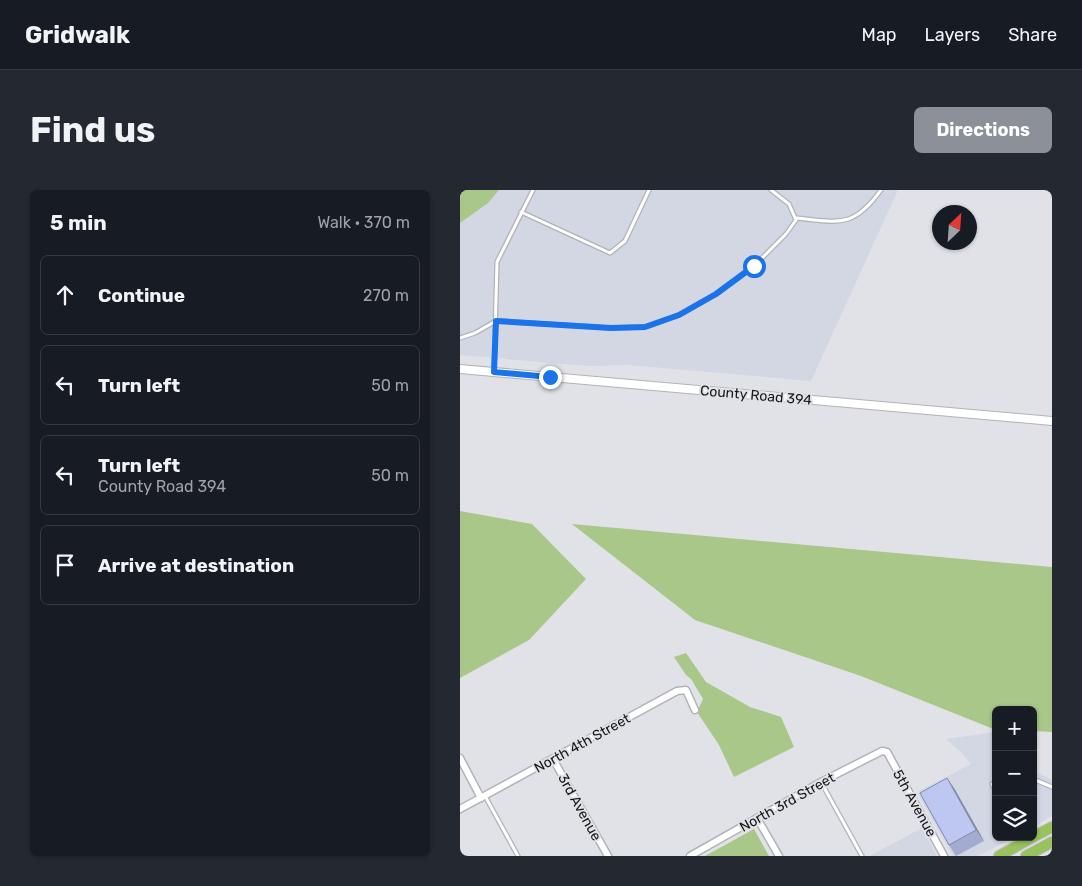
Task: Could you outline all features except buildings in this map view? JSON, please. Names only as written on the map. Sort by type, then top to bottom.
[{"type":"highway","points":[[1037,835],[1052,827]]},
{"type":"highway","points":[[999,856],[1021,841]]},
{"type":"highway","points":[[1026,856],[1052,842]]},
{"type":"street","name":"County Road 394","points":[[460,369],[1052,421]]},
{"type":"street","name":"North 4th Street","points":[[460,809],[677,691],[686,690],[695,710]]},
{"type":"street","name":"North 3rd Street","points":[[690,856],[821,782],[880,751],[885,751]]},
{"type":"street","name":"5th Avenue","points":[[885,751],[944,856]]},
{"type":"street","points":[[460,758],[483,797]]},
{"type":"street","name":"3rd Avenue","points":[[553,759],[608,856]]},
{"type":"street","points":[[757,818],[778,856]]},
{"type":"lane","points":[[494,372],[497,262],[533,190]]},
{"type":"lane","points":[[521,212],[610,253],[625,241],[649,190]]},
{"type":"lane","points":[[771,190],[789,204],[796,218]]},
{"type":"lane","points":[[796,218],[838,222],[851,219],[868,207],[881,190]]},
{"type":"lane","points":[[460,338],[475,333],[496,321],[611,328],[645,327],[679,315],[716,294],[754,266],[786,234],[796,218]]},
{"type":"lane","points":[[1037,780],[1052,787]]},
{"type":"lane","points":[[821,782],[862,856]]},
{"type":"lane","points":[[483,797],[518,856]]},
{"type":"shaded area","points":[[499,190],[898,190],[811,381],[629,365],[587,366],[460,355],[460,223],[488,203]]},
{"type":"shaded area","points":[[992,733],[992,841],[1007,841],[978,856],[953,856],[917,792],[971,764],[946,739]]},
{"type":"shaded area","points":[[1037,772],[1052,780],[1052,816],[1037,825]]},
{"type":"shaded area","points":[[922,828],[937,856],[870,856]]},
{"type":"green space","points":[[460,190],[499,190],[488,203],[460,223]]},
{"type":"green space","points":[[460,511],[532,524],[586,579],[529,640],[460,678]]},
{"type":"green space","points":[[572,524],[1052,567],[1052,732],[1037,731],[1037,706],[992,706],[992,728],[861,676],[695,620]]},
{"type":"green space","points":[[686,653],[706,682],[750,707],[781,717],[794,747],[734,777],[719,745],[697,712],[703,699],[674,657]]},
{"type":"green space","points":[[754,829],[769,856],[705,856]]},
{"type":"route","points":[[550,377],[494,372],[496,321],[611,328],[645,327],[679,315],[716,294],[754,266]]}]
